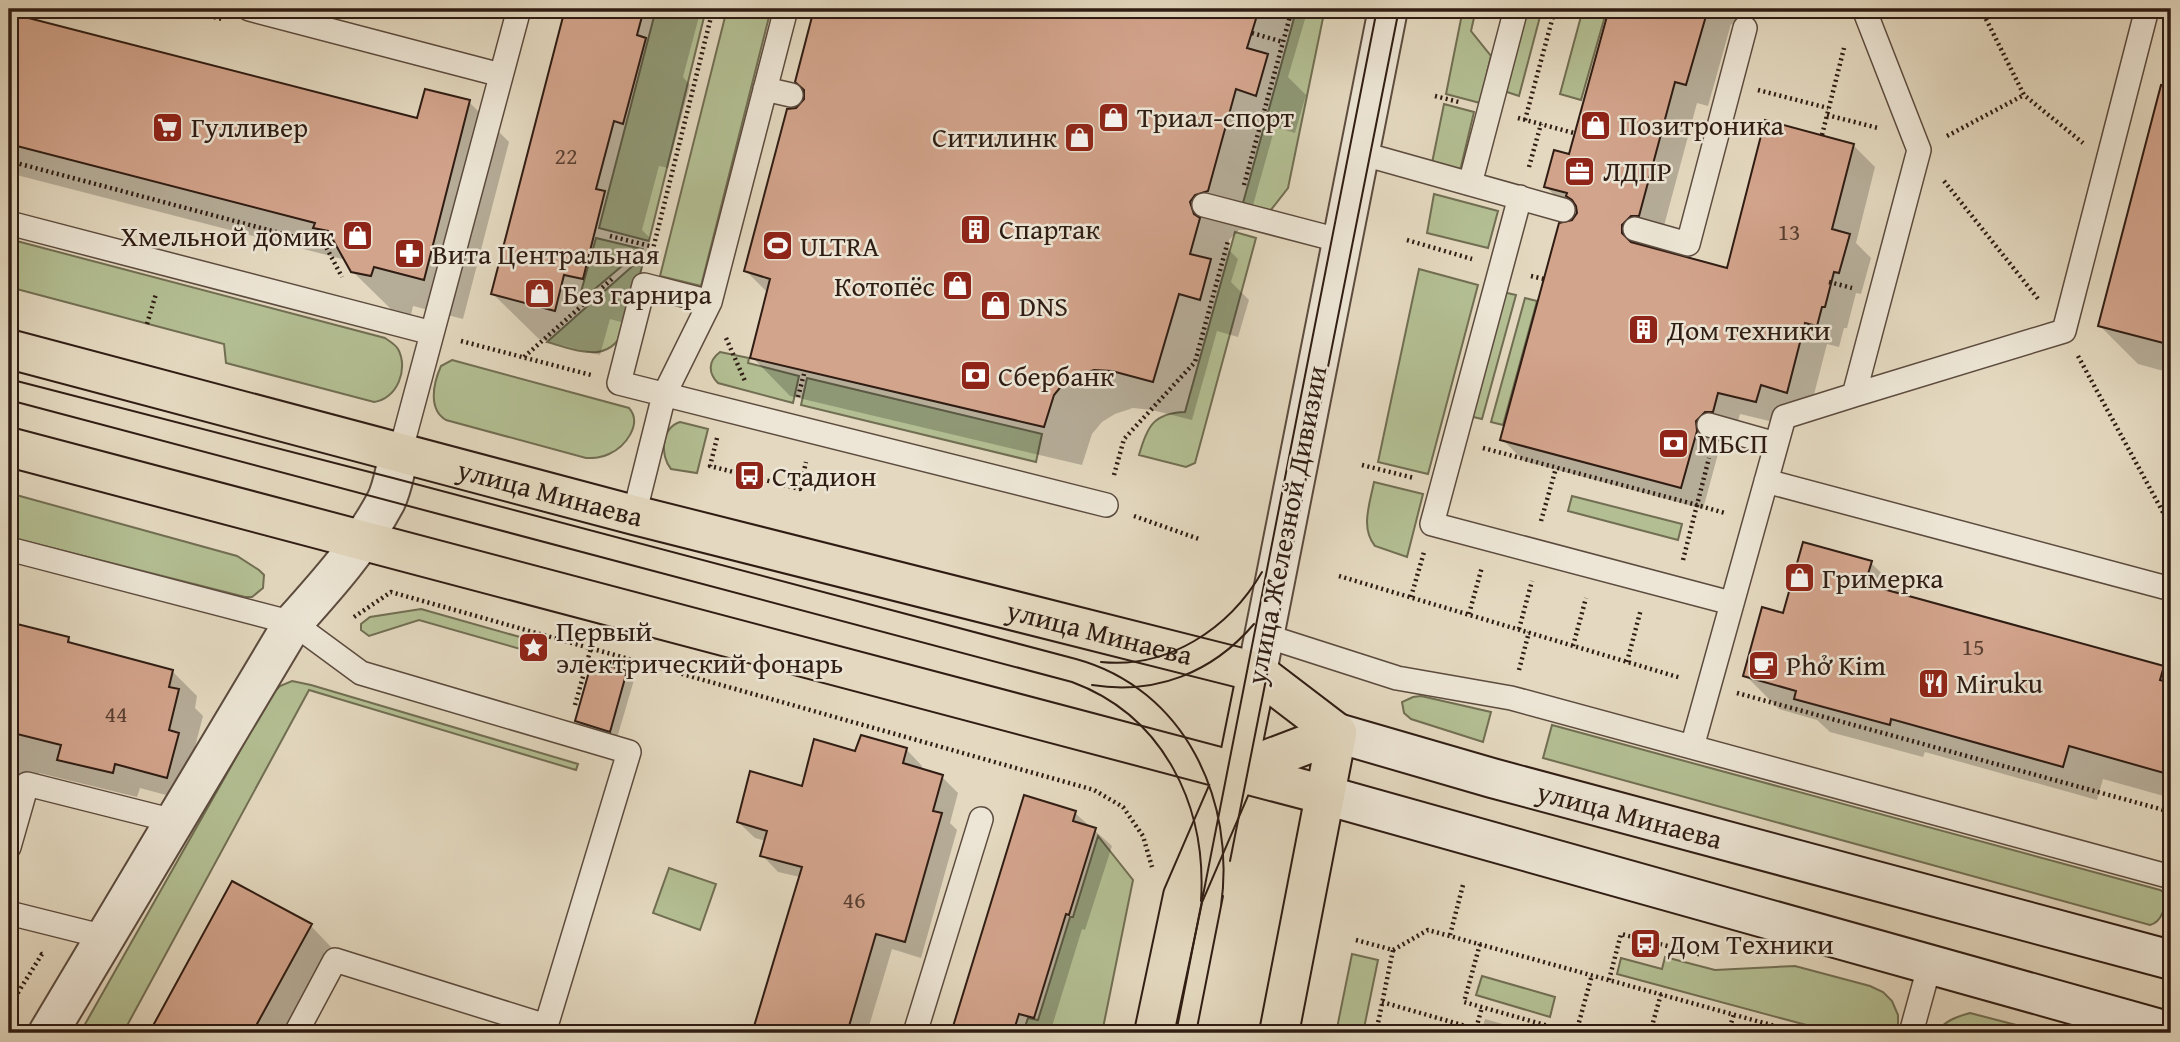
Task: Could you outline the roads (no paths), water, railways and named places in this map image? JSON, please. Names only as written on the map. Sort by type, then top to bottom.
[{"type":"main road","name":"улица Железной Дивизии","points":[[1154,1033],[1182,896],[1237,771],[1388,9]]},
{"type":"main road","name":"улица Минаева","points":[[9,348],[634,514],[1260,654],[1337,733],[1492,778],[2171,960]]},
{"type":"main road","points":[[9,447],[1325,794],[2171,1032]]},
{"type":"main road","points":[[48,1033],[293,623],[361,541],[387,498],[400,453]]},
{"type":"main road","points":[[1237,771],[1337,733]]},
{"type":"main road","points":[[1279,1033],[1337,733]]},
{"type":"lane","points":[[249,9],[501,75]]},
{"type":"lane","points":[[400,453],[519,9]]},
{"type":"lane","points":[[634,514],[664,395],[710,302],[786,9]]},
{"type":"lane","points":[[1470,184],[1516,9]]},
{"type":"lane","points":[[1854,394],[1916,144],[1864,9]]},
{"type":"lane","points":[[1692,747],[1784,417],[2064,331],[2147,9]]},
{"type":"lane","points":[[1635,229],[1688,244],[1745,28]]},
{"type":"lane","points":[[765,89],[791,95]]},
{"type":"lane","points":[[1360,153],[1563,210]]},
{"type":"lane","points":[[1520,197],[1432,524],[1731,603]]},
{"type":"lane","points":[[1204,205],[1342,241]]},
{"type":"lane","points":[[9,223],[432,333]]},
{"type":"lane","points":[[710,302],[644,285],[619,383],[1106,505]]},
{"type":"lane","points":[[1709,425],[1776,444]]},
{"type":"lane","points":[[1766,481],[2171,589]]},
{"type":"lane","points":[[9,549],[293,623],[361,673],[629,752],[551,1030],[335,960],[296,1033]]},
{"type":"lane","points":[[1260,654],[1511,698],[2171,877]]},
{"type":"lane","points":[[9,847],[27,783],[174,821]]},
{"type":"lane","points":[[915,1033],[981,819]]},
{"type":"lane","points":[[9,912],[105,937]]},
{"type":"lane","points":[[1911,1033],[1930,964]]},
{"type":"tram line","points":[[1176,1033],[1377,9]]},
{"type":"tram line","points":[[1230,861],[1399,9]]},
{"type":"tram line","points":[[9,379],[1076,659],[1114,674],[1147,695],[1174,722],[1195,754],[1210,789],[1220,827],[1224,866],[1221,906]]},
{"type":"tram line","points":[[9,400],[1072,682],[1104,697],[1132,717],[1155,741],[1173,769],[1187,799],[1196,831],[1201,866],[1201,901]]},
{"type":"tram line","points":[[1101,662],[1150,659],[1173,652],[1194,641],[1232,611],[1262,572]]},
{"type":"tram line","points":[[1092,685],[1138,687],[1181,677],[1220,656],[1254,624]]},
{"type":"tram line","points":[[1196,1033],[1223,896]]},
{"type":"place","name":"Триал-спорт","points":[[1114,117]]},
{"type":"place","name":"Позитроника","points":[[1596,125]]},
{"type":"place","name":"Гулливер","points":[[168,127]]},
{"type":"place","name":"Ситилинк","points":[[1080,137]]},
{"type":"place","name":"ЛДПР","points":[[1580,171]]},
{"type":"place","name":"Спартак","points":[[976,229]]},
{"type":"place","name":"Хмельной домик","points":[[357,236]]},
{"type":"place","name":"ULTRA","points":[[777,246]]},
{"type":"place","name":"Вита Центральная","points":[[409,254]]},
{"type":"place","name":"Котопёс","points":[[958,286]]},
{"type":"place","name":"Без гарнира","points":[[540,294]]},
{"type":"place","name":"DNS","points":[[996,306]]},
{"type":"place","name":"Дом техники","points":[[1644,330]]},
{"type":"place","name":"Сбербанк","points":[[975,376]]},
{"type":"place","name":"МБСП","points":[[1674,443]]},
{"type":"place","name":"Стадион","points":[[749,476]]},
{"type":"place","name":"Гримерка","points":[[1799,578]]},
{"type":"place","name":"Первый электрический фонарь","points":[[533,647]]},
{"type":"place","name":"Phở Kim","points":[[1763,665]]},
{"type":"place","name":"Miruku","points":[[1933,683]]},
{"type":"place","name":"Дом Техники","points":[[1645,944]]}]
